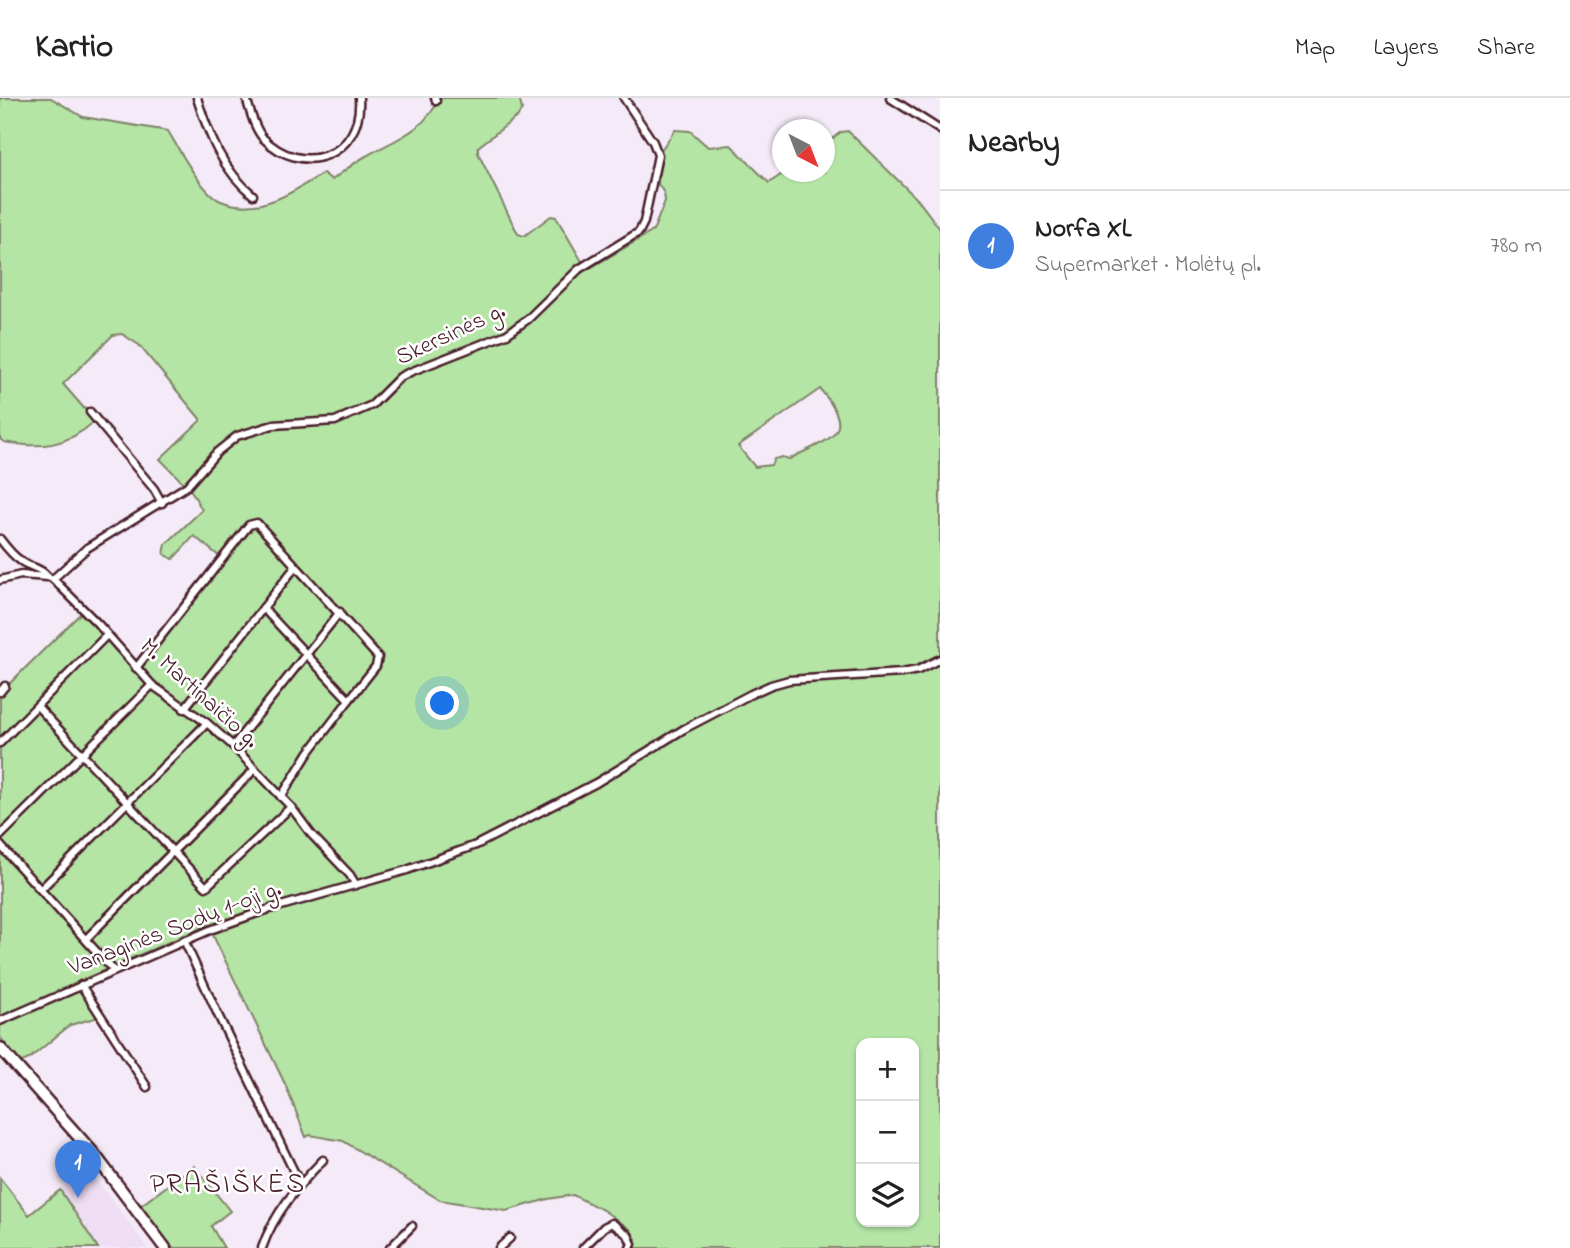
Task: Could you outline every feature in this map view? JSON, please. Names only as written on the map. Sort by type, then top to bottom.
[{"type":"highway","points":[[0,1048],[94,1154],[165,1248]]},
{"type":"highway","points":[[0,1058],[88,1157],[157,1248]]},
{"type":"street","points":[[197,98],[218,154],[235,178],[253,195]]},
{"type":"street","points":[[246,98],[262,137],[291,155],[311,159],[326,156],[346,143],[356,130],[359,98]]},
{"type":"street","name":"Skersinės g.","points":[[50,578],[87,548],[187,486],[217,452],[237,436],[273,425],[335,421],[372,405],[400,377],[507,334],[528,318],[579,269],[639,232],[644,222],[657,155],[653,142],[624,98]]},
{"type":"street","points":[[890,98],[940,130]]},
{"type":"street","points":[[90,412],[154,489],[162,503]]},
{"type":"street","points":[[136,668],[253,522],[257,523],[378,657],[376,666],[309,752],[281,797]]},
{"type":"street","name":"M. Martinaičio g.","points":[[0,539],[15,557],[42,570],[152,685],[207,723],[233,746],[291,807],[356,885]]},
{"type":"street","points":[[184,709],[296,566]]},
{"type":"street","points":[[0,580],[21,575],[50,578]]},
{"type":"street","points":[[263,608],[349,700]]},
{"type":"street","points":[[233,746],[340,612]]},
{"type":"street","points":[[0,743],[107,635]]},
{"type":"street","name":"Vanaginės Sodų 1-oji g.","points":[[0,1021],[184,940],[260,912],[407,870],[476,845],[596,783],[684,729],[771,685],[789,680],[902,673],[918,670],[940,659]]},
{"type":"street","points":[[0,836],[152,685]]},
{"type":"street","points":[[37,706],[174,849],[206,887],[291,807]]},
{"type":"street","points":[[41,889],[207,723]]},
{"type":"street","points":[[86,939],[254,770]]},
{"type":"street","points":[[0,845],[114,971]]},
{"type":"street","points":[[184,940],[300,1184]]},
{"type":"street","points":[[81,985],[147,1087]]},
{"type":"street","points":[[261,1248],[274,1222],[300,1184],[323,1160]]},
{"type":"street","points":[[583,1248],[610,1224],[618,1226],[628,1235],[632,1244],[630,1248]]},
{"type":"street","points":[[390,1248],[412,1226]]},
{"type":"street","points":[[499,1248],[510,1238]]},
{"type":"shaded area","points":[[80,1159],[147,1248],[98,1248],[60,1190],[64,1186],[58,1178]]},
{"type":"green space","points":[[0,98],[51,98],[83,117],[168,131],[206,189],[221,201],[248,206],[275,200],[323,173],[332,180],[359,160],[418,126],[434,109],[439,98],[519,98],[522,109],[518,116],[478,147],[478,153],[518,234],[524,236],[551,216],[556,217],[587,270],[653,231],[665,201],[664,193],[658,184],[661,150],[675,130],[690,131],[708,147],[731,145],[769,183],[835,182],[835,136],[848,131],[918,200],[940,229],[940,1248],[634,1248],[636,1239],[630,1229],[603,1210],[573,1195],[506,1211],[440,1200],[343,1141],[310,1135],[306,1137],[285,1084],[208,925],[77,982],[99,1017],[70,1025],[29,1059],[20,1063],[0,1037],[0,693],[83,611],[133,667],[220,557],[194,536],[173,559],[164,554],[166,544],[202,510],[192,492],[160,459],[201,420],[139,345],[122,334],[113,335],[63,384],[95,421],[74,436],[52,444],[4,442],[0,439]],"holes":[[[820,389],[832,404],[838,426],[834,433],[817,446],[789,459],[782,457],[774,459],[771,465],[755,467],[738,446]]]},
{"type":"green space","points":[[194,1166],[230,1211],[211,1226],[224,1248],[170,1248],[140,1206]]},
{"type":"green space","points":[[0,1178],[29,1215],[60,1190],[98,1248],[0,1248]]},
{"type":"place","name":"Norfa XL","points":[[78,1198]]},
{"type":"district","name":"PRAŠIŠKĖS","points":[[228,1185]]}]
